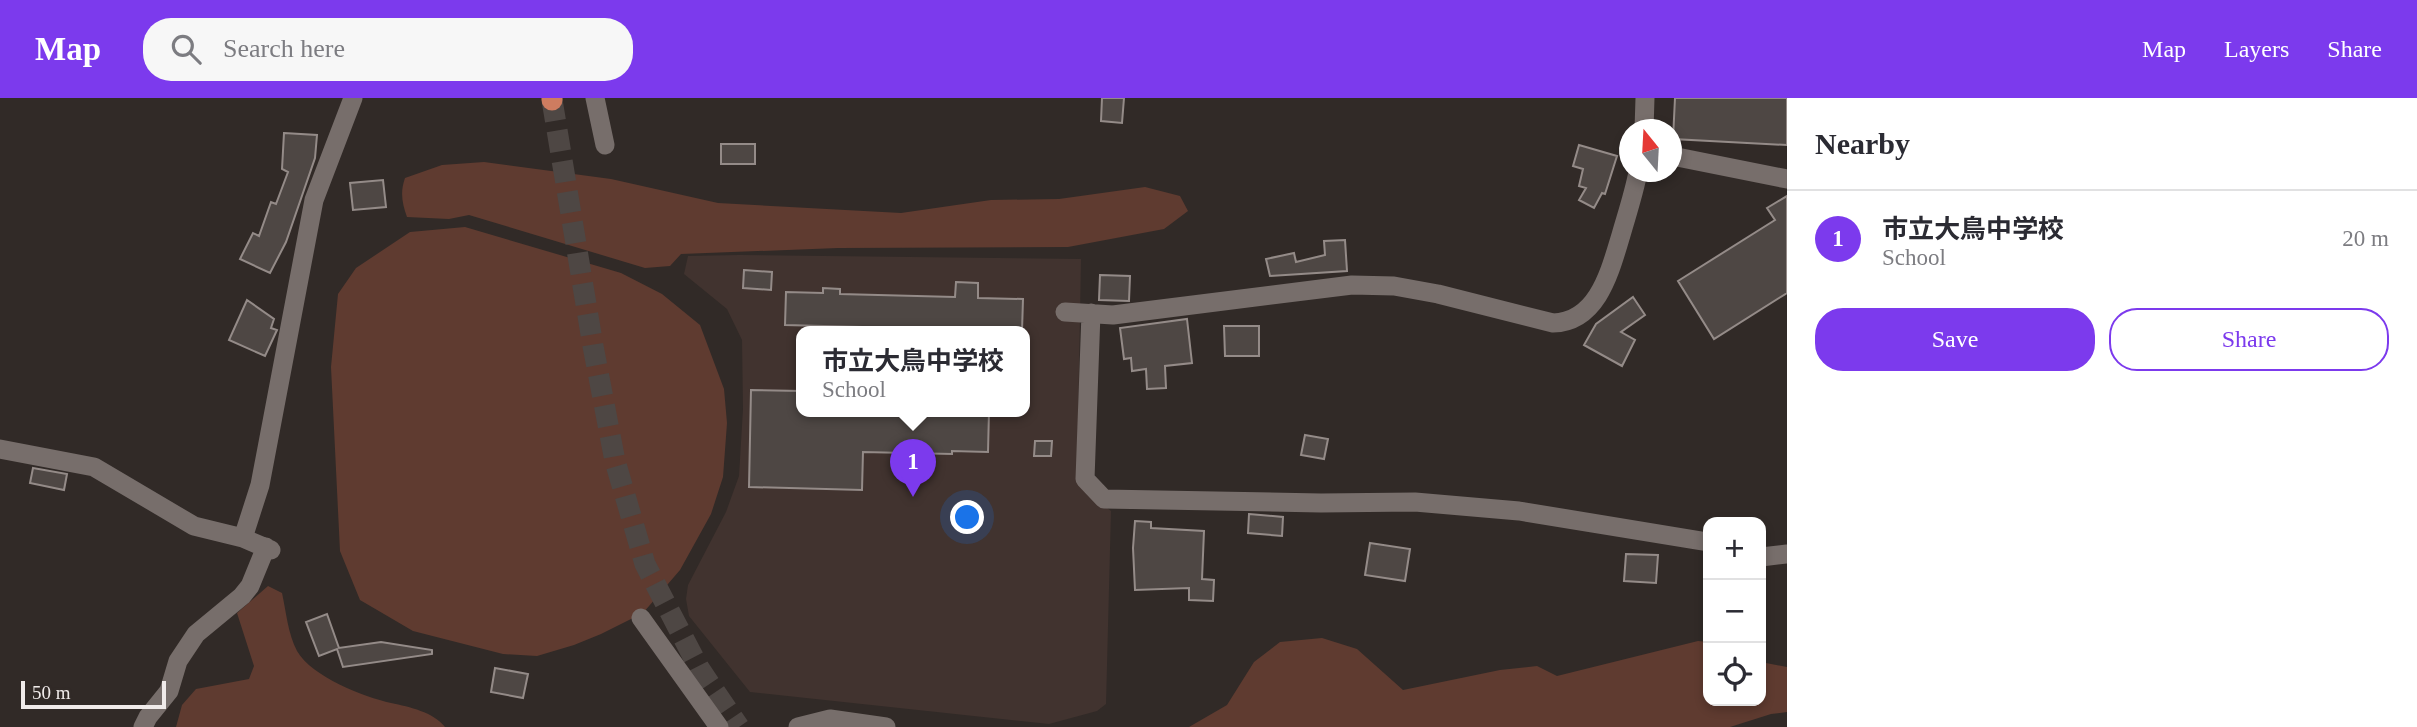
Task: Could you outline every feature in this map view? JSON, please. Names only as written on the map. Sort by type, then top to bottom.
[{"type":"street","points":[[243,538],[260,485],[314,200],[353,98]]},
{"type":"street","points":[[595,98],[605,145]]},
{"type":"street","points":[[1644,119],[1645,98]]},
{"type":"street","points":[[1682,158],[1787,179]]},
{"type":"street","points":[[1065,312],[1113,315],[1352,285],[1394,286],[1438,294],[1553,323],[1569,321],[1594,302],[1608,277],[1635,182]]},
{"type":"street","points":[[1091,313],[1085,479],[1104,499],[1415,502],[1519,511],[1703,541]]},
{"type":"street","points":[[0,449],[94,467],[194,526],[243,538],[268,549],[250,586],[242,596],[196,634],[178,661],[169,691],[143,727]]},
{"type":"street","points":[[1766,556],[1787,554]]},
{"type":"street","points":[[641,618],[719,727]]},
{"type":"street","points":[[798,727],[830,719],[886,727]]},
{"type":"shaded area","points":[[484,162],[611,179],[718,203],[901,213],[991,200],[1059,199],[1145,187],[1180,196],[1188,211],[1164,229],[1068,247],[838,248],[681,254],[670,266],[645,268],[469,215],[449,219],[407,217],[402,198],[405,178],[442,165]]},
{"type":"shaded area","points":[[465,227],[621,273],[662,294],[700,325],[724,389],[727,423],[723,477],[711,514],[680,570],[643,613],[574,645],[537,656],[503,654],[413,631],[360,600],[340,551],[331,367],[338,294],[356,268],[410,232]]},
{"type":"shaded area","points":[[688,256],[1081,259],[1077,482],[1111,511],[1106,704],[1097,711],[1049,724],[750,692],[689,616],[686,599],[688,585],[726,512],[739,476],[743,409],[742,340],[727,309],[684,274]]},
{"type":"shaded area","points":[[268,586],[282,593],[294,644],[304,660],[314,669],[353,691],[428,714],[445,727],[176,727],[182,705],[196,689],[249,679],[254,666],[237,613]]},
{"type":"shaded area","points":[[1322,638],[1357,649],[1403,690],[1500,670],[1537,666],[1557,676],[1703,642],[1703,706],[1766,706],[1766,663],[1787,667],[1787,712],[1771,714],[1730,727],[1189,727],[1227,705],[1254,662],[1280,642]]},
{"type":"building","points":[[1102,98],[1124,98],[1122,123],[1101,121]]},
{"type":"building","points":[[1675,98],[1787,98],[1787,145],[1682,139],[1682,119],[1674,119]]},
{"type":"building","points":[[284,133],[317,135],[315,158],[286,242],[270,273],[240,259],[253,233],[259,236],[271,202],[276,204],[288,172],[282,169]]},
{"type":"building","points":[[721,144],[755,144],[755,164],[721,164]]},
{"type":"building","points":[[1579,145],[1617,156],[1605,194],[1602,193],[1594,208],[1579,200],[1586,188],[1579,186],[1583,169],[1573,166]]},
{"type":"building","points":[[383,180],[386,207],[353,210],[350,183]]},
{"type":"building","points":[[1787,196],[1787,293],[1714,339],[1678,281],[1775,220],[1767,208]]},
{"type":"building","points":[[1345,240],[1347,271],[1270,276],[1266,259],[1294,253],[1296,262],[1325,255],[1324,241]]},
{"type":"building","points":[[744,270],[772,272],[771,290],[743,288]]},
{"type":"building","points":[[1100,275],[1130,276],[1129,301],[1099,300]]},
{"type":"building","points":[[956,282],[978,283],[978,298],[1023,299],[1022,326],[785,325],[786,292],[823,293],[823,288],[840,289],[840,294],[955,297]]},
{"type":"building","points":[[1633,297],[1645,315],[1621,332],[1635,340],[1622,366],[1584,345],[1596,324]]},
{"type":"building","points":[[247,300],[274,319],[271,328],[277,330],[265,356],[229,340]]},
{"type":"building","points":[[1187,319],[1192,363],[1165,366],[1166,388],[1147,389],[1146,369],[1132,371],[1131,358],[1124,359],[1120,328]]},
{"type":"building","points":[[1224,326],[1259,326],[1259,356],[1225,356]]},
{"type":"building","points":[[751,390],[796,391],[796,417],[989,417],[988,452],[863,452],[862,490],[749,487]]},
{"type":"building","points":[[1305,435],[1328,439],[1324,459],[1301,455]]},
{"type":"building","points":[[1035,441],[1052,441],[1051,456],[1034,456]]},
{"type":"building","points":[[33,468],[67,474],[64,490],[30,483]]},
{"type":"building","points":[[1249,514],[1283,517],[1282,536],[1248,533]]},
{"type":"building","points":[[1135,521],[1151,522],[1151,528],[1204,531],[1202,579],[1214,580],[1213,601],[1189,600],[1189,588],[1135,590]]},
{"type":"building","points":[[1370,543],[1410,549],[1405,581],[1365,575]]},
{"type":"building","points":[[1626,554],[1658,555],[1656,583],[1624,581]]},
{"type":"building","points":[[327,614],[339,648],[381,642],[432,650],[432,654],[343,667],[337,649],[319,656],[306,622]]},
{"type":"building","points":[[495,668],[528,674],[523,698],[491,692]]},
{"type":"tunnel","points":[[552,100],[615,461],[645,564],[699,668],[739,727]]},
{"type":"place","name":"市立大鳥中学校","points":[[913,497]]}]
